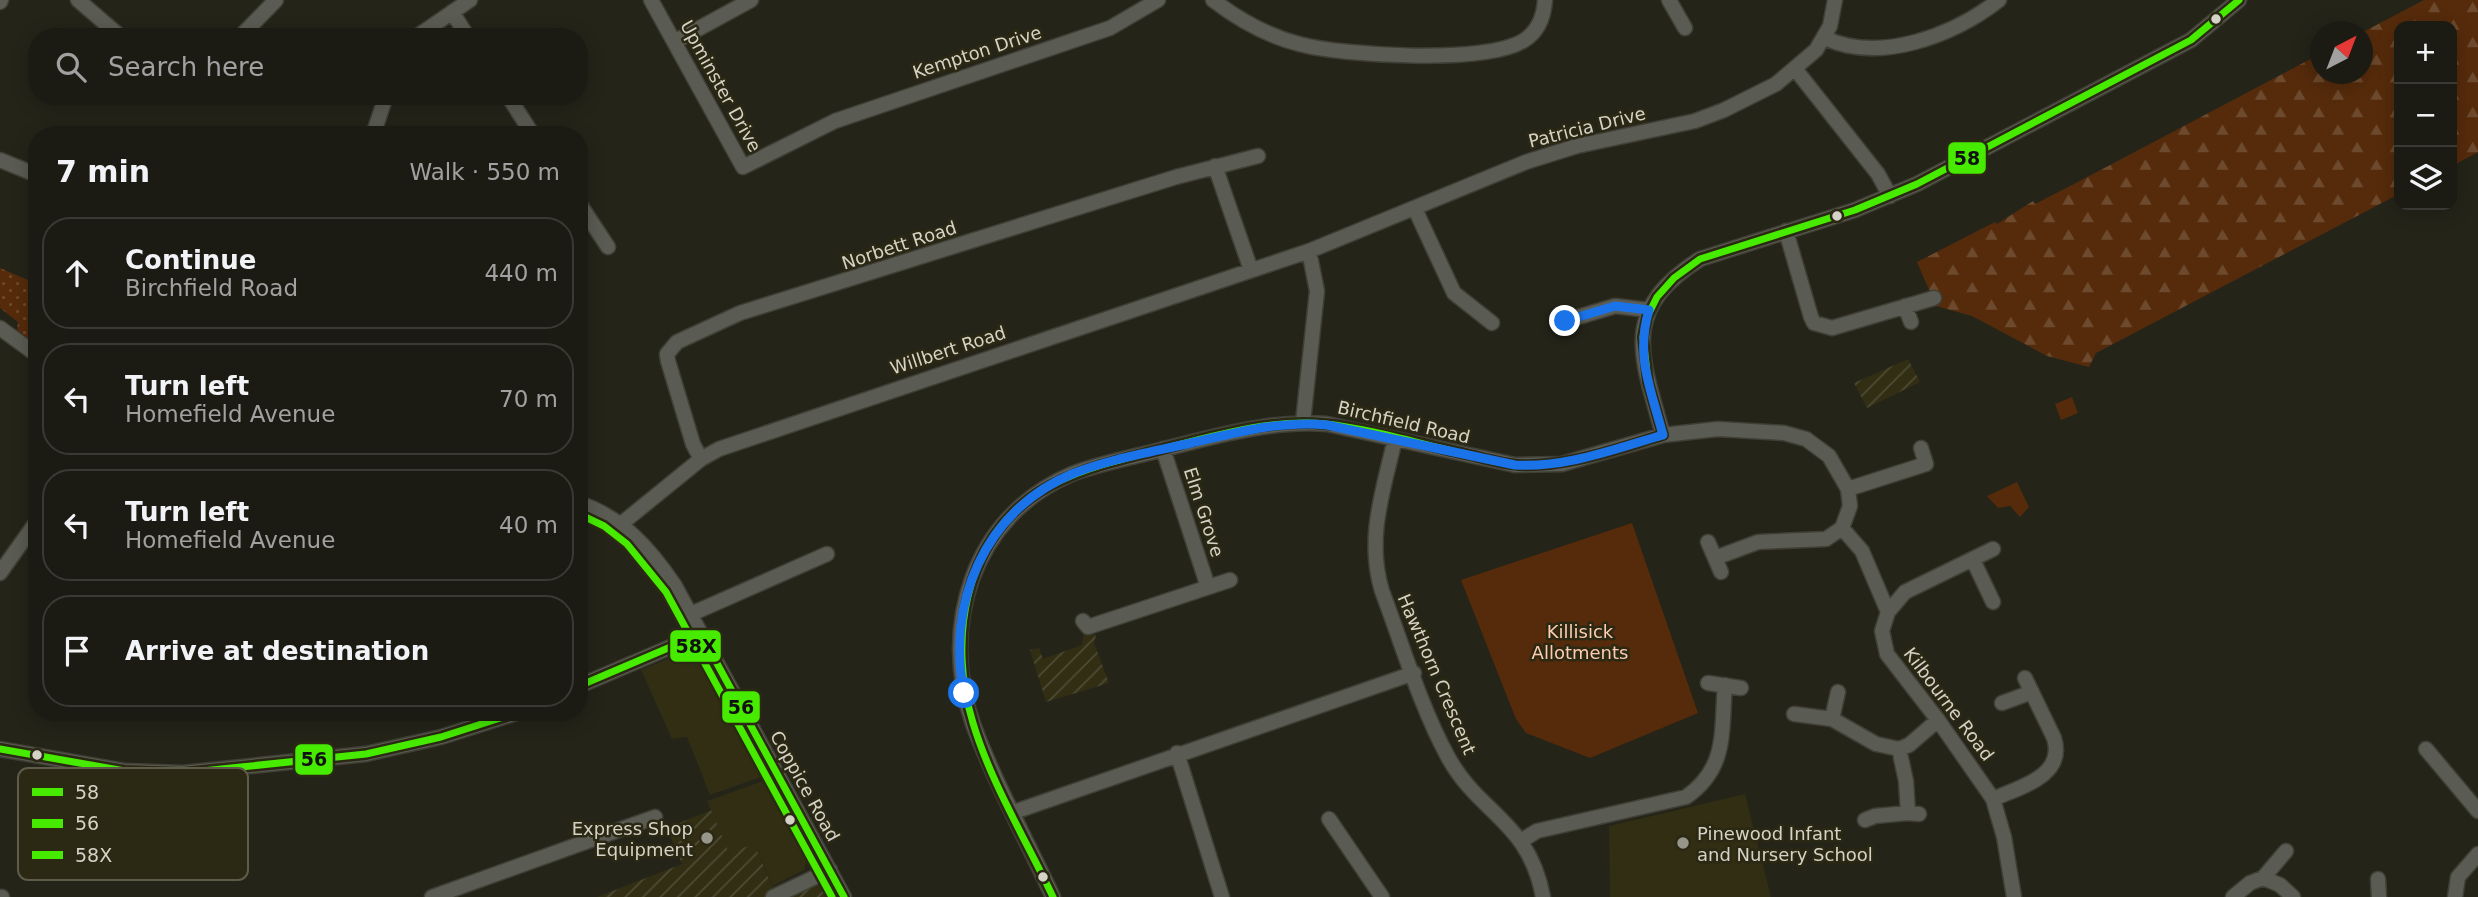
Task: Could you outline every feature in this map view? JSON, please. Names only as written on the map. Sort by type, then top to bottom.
[{"type":"street","points":[[78,0],[111,28]]},
{"type":"street","points":[[249,28],[276,0]]},
{"type":"street","points":[[429,28],[470,0]]},
{"type":"street","name":"Upminster Drive","points":[[651,0],[743,167],[806,136]]},
{"type":"street","points":[[674,42],[751,0]]},
{"type":"street","name":"Kempton Drive","points":[[806,136],[835,121],[897,98],[945,86],[1110,28],[1158,0]]},
{"type":"street","points":[[1213,0],[1262,31],[1301,45],[1331,51],[1426,55],[1494,49],[1521,42],[1531,35],[1539,23],[1545,0]]},
{"type":"street","points":[[1669,0],[1685,28]]},
{"type":"street","name":"Patricia Drive","points":[[1309,251],[1415,209],[1471,182],[1564,150],[1695,121],[1758,95],[1797,70],[1825,38],[1835,0]]},
{"type":"street","points":[[1825,38],[1855,46],[1892,46],[1955,26],[1999,0]]},
{"type":"street","points":[[1663,435],[1642,361],[1642,332],[1649,310],[1669,283],[1700,259],[1890,196],[2191,40],[2239,0]]},
{"type":"street","points":[[452,12],[462,28]]},
{"type":"street","points":[[1797,70],[1878,174],[1890,196]]},
{"type":"street","points":[[376,126],[383,105]]},
{"type":"street","points":[[514,105],[527,126]]},
{"type":"street","name":"Norbett Road","points":[[701,459],[693,444],[668,361],[667,354],[677,342],[740,313],[1215,166],[1258,156]]},
{"type":"street","points":[[0,160],[28,171]]},
{"type":"street","points":[[1215,166],[1251,270]]},
{"type":"street","points":[[1415,209],[1454,293],[1492,322]]},
{"type":"street","points":[[588,217],[608,247]]},
{"type":"street","points":[[1786,232],[1814,323],[1832,328],[1934,298]]},
{"type":"street","points":[[1303,422],[1317,291],[1309,251]]},
{"type":"street","name":"Willbert Road","points":[[621,524],[701,459],[822,412],[1309,251]]},
{"type":"street","points":[[1565,321],[1615,306],[1649,310]]},
{"type":"street","points":[[1905,306],[1911,322]]},
{"type":"street","points":[[0,328],[28,348]]},
{"type":"street","name":"Birchfield Road","points":[[1054,897],[973,724],[959,665],[960,621],[966,590],[995,536],[1037,494],[1072,474],[1163,449],[1303,422],[1515,465],[1541,467],[1562,464],[1663,435],[1750,429],[1806,439],[1829,456],[1848,489]]},
{"type":"street","name":"Hawthorn Crescent","points":[[1395,439],[1375,521],[1374,548],[1382,592],[1456,770],[1521,841],[1534,862],[1543,897]]},
{"type":"street","name":"Elm Grove","points":[[1163,449],[1208,587]]},
{"type":"street","points":[[1715,558],[1758,542],[1826,539],[1842,528],[1850,506],[1848,489],[1932,462],[1921,449]]},
{"type":"street","name":"Coppice Road","points":[[588,508],[621,524],[657,559],[691,614],[844,897]]},
{"type":"street","points":[[1842,528],[1862,551],[1888,612],[1905,592],[1993,549]]},
{"type":"street","points":[[0,573],[28,534]]},
{"type":"street","points":[[1708,542],[1721,572]]},
{"type":"street","points":[[691,614],[827,554]]},
{"type":"street","points":[[1973,560],[1993,601]]},
{"type":"street","name":"Elm Grove","points":[[1083,621],[1088,627],[1230,580]]},
{"type":"street","name":"Kilbourne Road","points":[[1888,612],[1882,631],[1887,654],[1938,720],[1993,799],[2002,825],[2014,897]]},
{"type":"street","points":[[588,682],[701,634]]},
{"type":"street","points":[[1014,812],[1177,753],[1414,673]]},
{"type":"street","points":[[1993,799],[2048,773],[2055,761],[2057,749],[2054,738],[2025,678]]},
{"type":"street","points":[[1708,683],[1741,688]]},
{"type":"street","points":[[1521,841],[1537,831],[1686,797],[1697,790],[1708,779],[1719,757],[1725,685]]},
{"type":"street","points":[[1832,719],[1838,692]]},
{"type":"street","points":[[2002,703],[2032,692]]},
{"type":"street","points":[[1794,714],[1832,719],[1876,744],[1899,749],[1909,745],[1938,720]]},
{"type":"street","points":[[238,768],[366,754],[442,737],[492,721]]},
{"type":"street","points":[[0,749],[108,768]]},
{"type":"street","points":[[1865,820],[1875,816],[1914,814],[1899,749]]},
{"type":"street","points":[[2434,751],[2478,811]]},
{"type":"street","points":[[1177,753],[1222,897]]},
{"type":"street","points":[[432,897],[654,817]]},
{"type":"street","points":[[1329,819],[1382,897]]},
{"type":"street","points":[[2233,897],[2250,883],[2263,878],[2286,851]]},
{"type":"street","points":[[2455,897],[2458,877],[2478,854]]},
{"type":"street","points":[[773,897],[830,870]]},
{"type":"street","points":[[2263,878],[2280,885],[2293,897]]},
{"type":"street","points":[[2378,879],[2379,897]]},
{"type":"shaded area","points":[[1908,359],[1920,382],[1867,408],[1854,383]]},
{"type":"shaded area","points":[[1084,633],[1096,635],[1094,643],[1109,683],[1046,702],[1030,650],[1039,648],[1043,659],[1082,645]]},
{"type":"shaded area","points":[[684,652],[697,656],[761,777],[710,795],[687,737],[672,739],[641,670]]},
{"type":"shaded area","points":[[763,781],[807,859],[804,870],[773,886],[754,844],[729,854],[707,801]]},
{"type":"shaded area","name":"Pinewood Infant and Nursery School","points":[[1745,794],[1771,897],[1610,897],[1609,826]]},
{"type":"shaded area","points":[[711,810],[729,853],[754,844],[777,897],[597,897],[682,864],[667,828]]},
{"type":"shaded area","points":[[814,885],[825,887],[830,897],[790,897]]},
{"type":"green space","points":[[2424,0],[2478,0],[2478,152],[2457,163],[2457,21],[2394,21],[2394,197],[2096,353],[2089,367],[2047,356],[1972,316],[1936,306],[1917,262],[1995,222],[1997,224],[2033,201],[2035,204],[2310,59],[2310,84],[2373,84],[2373,27]]},
{"type":"green space","points":[[0,268],[28,280],[28,339],[17,332],[18,322],[0,308]]},
{"type":"green space","points":[[2072,397],[2078,413],[2061,420],[2055,404]]},
{"type":"green space","points":[[2017,482],[2029,507],[2020,517],[2010,506],[1998,508],[1987,496]]},
{"type":"green space","name":"Killisick Allotments","points":[[1632,523],[1698,713],[1590,758],[1526,733],[1516,719],[1461,580]]},
{"type":"transit line","name":"58","points":[[1053,897],[980,745],[966,692],[962,660],[968,596],[978,565],[993,537],[1013,513],[1039,492],[1076,474],[1115,461],[1233,432],[1279,424],[1343,426],[1519,465],[1574,460],[1663,435],[1648,382],[1643,337],[1647,317],[1657,297],[1674,278],[1700,259],[1855,210],[1917,184],[2191,40],[2239,0]]},
{"type":"transit line","name":"58X","points":[[588,518],[604,526],[627,544],[666,592],[832,897]]},
{"type":"transit line","name":"56","points":[[588,682],[701,634],[844,897]]},
{"type":"transit line","name":"56","points":[[231,768],[366,754],[441,737],[491,721]]},
{"type":"transit line","name":"56","points":[[0,749],[108,768]]},
{"type":"place","name":"Express Shop Equipment","points":[[707,838]]},
{"type":"place","name":"Pinewood Infant and Nursery School","points":[[1683,843]]},
{"type":"route","points":[[964,693],[959,665],[960,621],[966,590],[980,561],[1009,519],[1037,494],[1072,474],[1163,449],[1303,422],[1515,465],[1541,467],[1562,464],[1663,435],[1642,361],[1642,332],[1649,310],[1627,305],[1615,306],[1565,321]]}]
